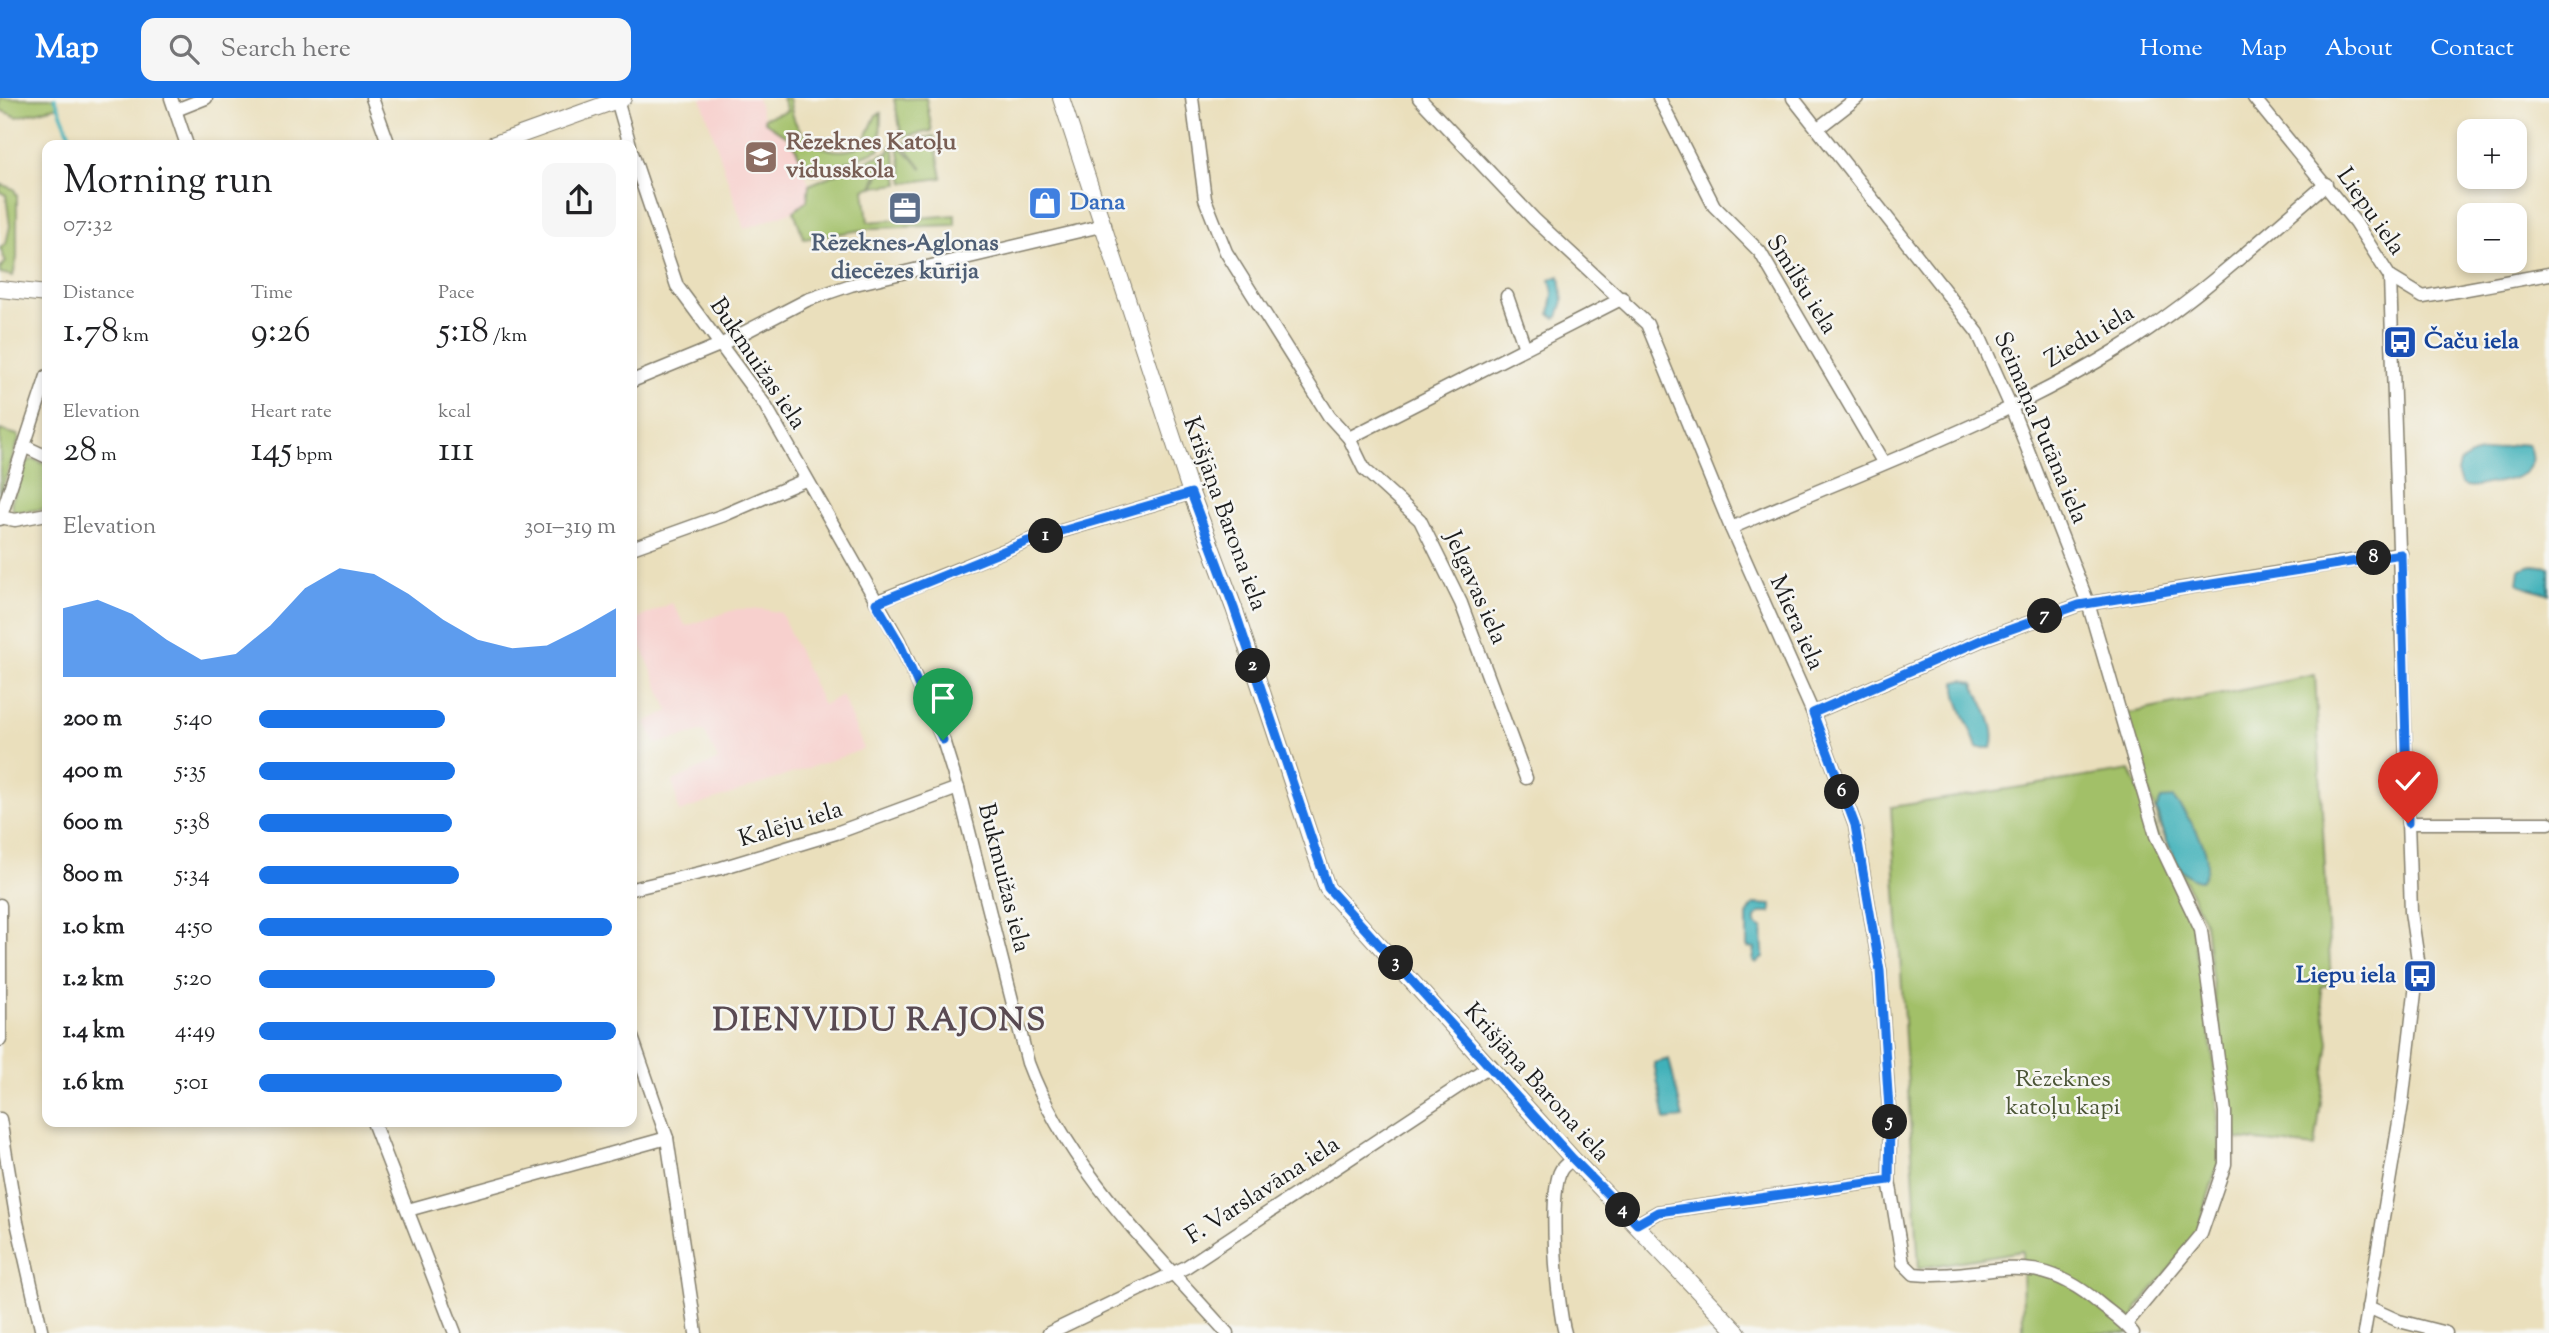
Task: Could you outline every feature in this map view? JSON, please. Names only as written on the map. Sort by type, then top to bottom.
[{"type":"main road","name":"Krišjāņa Barona iela","points":[[1061,98],[1191,493],[1234,608],[1323,879],[1346,912],[1491,1065],[1573,1159],[1738,1333]]},
{"type":"main road","points":[[506,140],[620,99]]},
{"type":"main road","points":[[0,289],[42,293]]},
{"type":"street","points":[[185,140],[173,104],[206,98]]},
{"type":"street","points":[[372,98],[387,140]]},
{"type":"street","name":"Jelgavas iela","points":[[1192,98],[1205,199],[1226,252],[1329,416],[1349,438],[1364,469],[1420,520],[1461,603],[1526,778]]},
{"type":"street","name":"Miera iela","points":[[1419,98],[1534,219],[1623,298],[1647,324],[1731,528],[1813,713],[1855,825],[1880,971],[1890,1124],[1889,1180],[1903,1263],[1914,1274],[2012,1267],[2037,1270],[2083,1290],[2130,1329]]},
{"type":"street","name":"Smilšu iela","points":[[1659,98],[1714,206],[1760,252],[1883,462]]},
{"type":"street","name":"Seimaņa Putāna iela","points":[[1793,98],[1978,333],[2011,407],[2088,603],[2156,836],[2201,930],[2227,1139],[2217,1193],[2201,1234],[2130,1329]]},
{"type":"street","points":[[1817,128],[1857,98]]},
{"type":"street","name":"Liepu iela","points":[[2254,98],[2355,222],[2390,277],[2411,912],[2418,960],[2402,1104],[2364,1333]]},
{"type":"street","points":[[620,99],[629,140]]},
{"type":"street","name":"Bukmuižas iela","points":[[637,168],[677,286],[765,405],[876,603],[921,690],[943,740],[958,788],[1028,1063],[1041,1100],[1099,1185],[1173,1275],[1227,1333]]},
{"type":"street","name":"Ziedu iela","points":[[1731,528],[2011,407],[2118,349],[2223,272],[2326,184]]},
{"type":"street","points":[[637,379],[722,344],[807,300],[851,285],[1105,225]]},
{"type":"street","points":[[2390,277],[2423,297],[2549,274]]},
{"type":"street","points":[[1507,296],[1525,348]]},
{"type":"street","points":[[1349,438],[1623,298]]},
{"type":"street","points":[[42,393],[0,518],[15,520],[42,515]]},
{"type":"street","points":[[26,447],[42,455]]},
{"type":"street","points":[[637,546],[724,515],[806,480]]},
{"type":"street","points":[[876,603],[1028,541],[1191,493]]},
{"type":"street","points":[[1813,713],[1986,638],[2088,603],[2401,554]]},
{"type":"street","name":"Kalēju iela","points":[[637,888],[721,868],[836,833],[958,788]]},
{"type":"street","points":[[2408,823],[2549,823]]},
{"type":"street","points":[[0,905],[0,1040]]},
{"type":"street","points":[[637,1051],[667,1138],[696,1333]]},
{"type":"street","name":"F. Varslavāna iela","points":[[1049,1333],[1173,1275],[1491,1065]]},
{"type":"street","points":[[0,1119],[15,1211],[42,1333]]},
{"type":"street","points":[[375,1127],[456,1333]]},
{"type":"street","points":[[408,1210],[667,1138]]},
{"type":"street","points":[[1565,1333],[1558,1306],[1556,1215],[1559,1173],[1573,1159]]},
{"type":"street","points":[[1637,1224],[1658,1212],[1889,1180]]},
{"type":"street","points":[[2368,1307],[2399,1321],[2446,1333]]},
{"type":"shaded area","name":"Rēzeknes Katoļu vidusskola","points":[[701,98],[757,98],[765,122],[796,146],[810,187],[807,201],[794,211],[744,229]]},
{"type":"shaded area","points":[[672,603],[686,626],[737,609],[763,609],[781,613],[823,705],[842,695],[864,749],[679,812],[673,781],[718,760],[704,731],[656,744],[646,722],[669,711],[637,637],[637,619]]},
{"type":"green space","points":[[0,98],[55,98],[59,106],[17,117],[0,110]]},
{"type":"green space","points":[[782,98],[789,98],[796,123],[806,137],[830,150],[848,150],[864,142],[876,115],[881,113],[880,149],[815,175],[804,169],[793,141],[765,122],[764,118],[787,111]]},
{"type":"green space","points":[[926,98],[932,131],[902,137],[894,99]]},
{"type":"green space","points":[[934,136],[942,178],[904,183],[898,144],[923,169],[902,143]]},
{"type":"green space","points":[[893,145],[899,184],[874,187],[891,146]]},
{"type":"green space","points":[[885,153],[872,187],[864,189],[868,222],[955,215],[955,225],[875,228],[804,239],[794,211],[807,201],[809,185]]},
{"type":"green space","points":[[0,184],[14,189],[17,196],[17,258],[13,276],[0,273],[0,268],[6,262],[0,248],[6,244],[10,226],[6,195],[0,192]]},
{"type":"green space","points":[[0,430],[18,435],[19,439],[0,495]]},
{"type":"green space","points":[[33,459],[42,463],[42,509],[14,512],[11,503],[27,462]]},
{"type":"green space","points":[[2315,675],[2331,984],[2320,987],[2329,1042],[2315,1147],[2237,1139],[2223,1062],[2205,924],[2160,827],[2125,714]]},
{"type":"green space","name":"Rēzeknes katoļu kapi","points":[[2130,770],[2189,907],[2213,1056],[2221,1155],[2195,1238],[2138,1307],[2129,1333],[2023,1333],[2022,1251],[1919,1268],[1891,807]]},
{"type":"water","points":[[1560,276],[1563,301],[1558,317],[1555,318],[1550,314],[1553,293],[1550,279]]},
{"type":"water","points":[[2518,444],[2528,445],[2531,454],[2529,468],[2524,473],[2510,480],[2477,486],[2461,484],[2457,473],[2459,463],[2473,455]]},
{"type":"water","points":[[2533,565],[2549,567],[2549,594],[2518,583],[2520,569]]},
{"type":"water","points":[[1963,680],[1974,684],[1989,715],[1994,740],[1992,748],[1977,748],[1956,689],[1956,682]]},
{"type":"water","points":[[2173,798],[2193,826],[2204,848],[2207,860],[2202,880],[2185,872],[2167,842],[2156,810],[2161,799]]},
{"type":"water","points":[[1754,904],[1771,905],[1771,913],[1760,913],[1755,918],[1755,924],[1763,929],[1763,958],[1756,963],[1753,961],[1755,948],[1747,947],[1747,915]]},
{"type":"water","points":[[1669,1059],[1683,1118],[1665,1120],[1654,1063]]},
{"type":"waterway","points":[[55,98],[72,140]]},
{"type":"place","name":"Rēzeknes Katoļu vidusskola","points":[[761,157]]},
{"type":"place","name":"Dana","points":[[1045,203]]},
{"type":"place","name":"Rēzeknes-Aglonas diecēzes kūrija","points":[[905,208]]},
{"type":"place","name":"Čaču iela","points":[[2400,342]]},
{"type":"place","name":"Liepu iela","points":[[2420,976]]},
{"type":"district","name":"DIENVIDU RAJONS","points":[[880,1022]]},
{"type":"route","points":[[943,740],[899,642],[876,603],[1028,541],[1191,493],[1234,608],[1317,862],[1328,888],[1361,929],[1409,976],[1573,1159],[1637,1224],[1644,1217],[1658,1212],[1889,1180],[1890,1124],[1880,971],[1855,825],[1813,713],[1986,638],[2079,605],[2401,554],[2408,823]]}]
